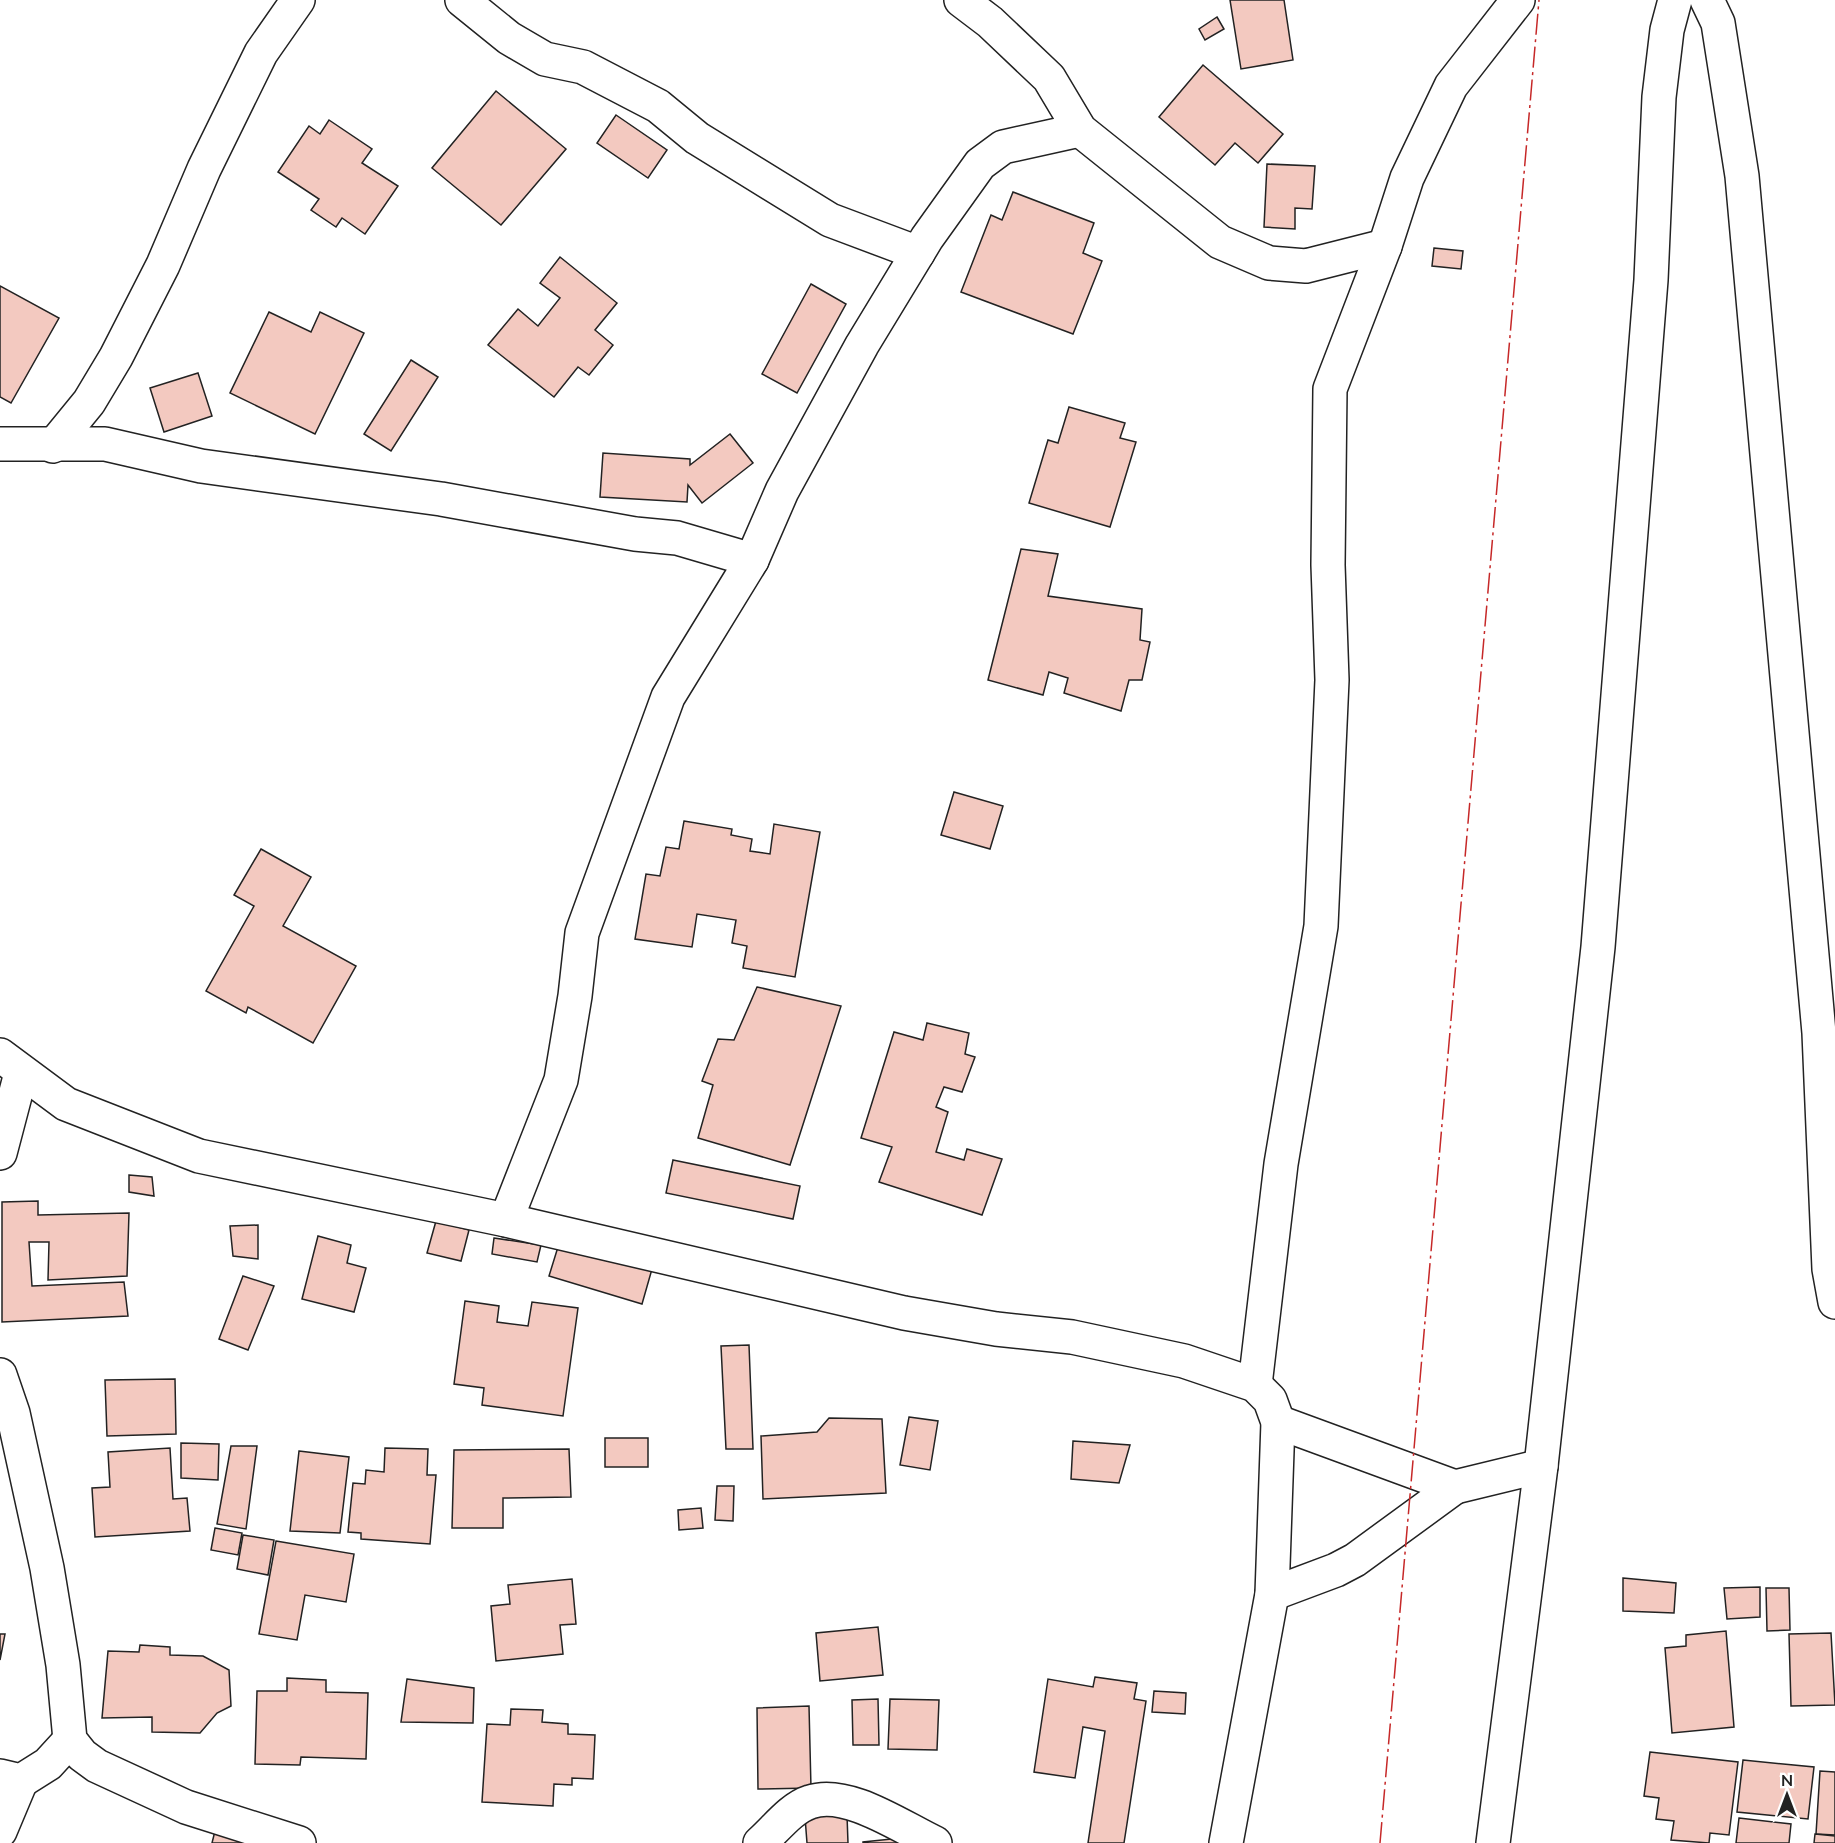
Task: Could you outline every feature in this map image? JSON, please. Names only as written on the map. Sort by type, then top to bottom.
[{"type":"street","points":[[53,446],[88,402],[116,357],[163,265],[204,169],[261,53],[298,0]]},
{"type":"street","points":[[462,0],[509,38],[545,59],[583,67],[658,106],[697,138],[830,220],[918,253]]},
{"type":"street","points":[[961,0],[990,22],[1049,78],[1080,130],[1220,242],[1269,263],[1306,266],[1385,246]]},
{"type":"street","points":[[1256,1385],[1281,1164],[1320,926],[1332,680],[1328,565],[1330,390],[1385,246],[1407,178],[1451,86],[1518,0]]},
{"type":"street","points":[[1493,1843],[1541,1466],[1598,948],[1651,280],[1659,97],[1667,30],[1675,0]]},
{"type":"street","points":[[1707,0],[1718,23],[1742,176],[1827,1028],[1829,1269],[1835,1302]]},
{"type":"street","points":[[506,1220],[561,1080],[575,996],[582,933],[668,697],[752,560],[782,490],[862,345],[918,253],[980,164],[1003,147],[1080,130]]},
{"type":"street","points":[[0,444],[53,446],[105,444],[201,466],[441,499],[616,531],[677,538],[752,560]]},
{"type":"street","points":[[0,1153],[10,1064],[66,1104],[199,1156],[506,1220],[904,1313],[996,1329],[1072,1337],[1184,1361],[1256,1385],[1270,1400],[1278,1422],[1272,1594],[1226,1843]]},
{"type":"street","points":[[0,1375],[13,1413],[47,1568],[63,1665],[70,1740],[82,1755],[97,1766],[186,1807],[298,1843]]},
{"type":"street","points":[[1278,1422],[1455,1487]]},
{"type":"street","points":[[1272,1594],[1336,1570],[1355,1560],[1455,1487],[1541,1466]]},
{"type":"street","points":[[0,1831],[10,1778],[48,1764],[70,1740]]},
{"type":"street","points":[[760,1843],[796,1810],[810,1802],[823,1800],[846,1800],[935,1843]]},
{"type":"building","points":[[1230,0],[1284,0],[1293,60],[1241,69]]},
{"type":"building","points":[[1217,17],[1224,29],[1205,40],[1199,29]]},
{"type":"building","points":[[1203,65],[1283,134],[1258,163],[1235,143],[1215,165],[1159,117]]},
{"type":"building","points":[[496,91],[566,149],[501,225],[432,168]]},
{"type":"building","points":[[616,115],[667,150],[648,178],[597,143]]},
{"type":"building","points":[[329,120],[372,149],[362,163],[398,186],[365,234],[342,218],[336,227],[311,210],[319,199],[278,172],[309,126],[320,134]]},
{"type":"building","points":[[1267,164],[1315,166],[1312,209],[1295,208],[1295,229],[1264,227]]},
{"type":"building","points":[[1013,192],[1094,223],[1083,253],[1102,261],[1073,334],[961,292],[991,215],[1002,220]]},
{"type":"building","points":[[1434,248],[1463,251],[1461,269],[1432,266]]},
{"type":"building","points":[[560,257],[617,303],[595,330],[613,345],[589,375],[578,367],[554,397],[488,345],[518,309],[538,326],[560,298],[540,283]]},
{"type":"building","points":[[811,284],[846,304],[797,393],[762,374]]},
{"type":"building","points":[[0,286],[59,318],[11,403],[0,397]]},
{"type":"building","points":[[269,312],[311,332],[320,312],[364,333],[315,434],[230,393]]},
{"type":"building","points":[[411,360],[438,377],[391,451],[364,434]]},
{"type":"building","points":[[198,373],[212,416],[164,432],[150,388]]},
{"type":"building","points":[[1069,407],[1125,423],[1120,438],[1136,442],[1110,527],[1029,503],[1048,440],[1058,443]]},
{"type":"building","points":[[730,434],[753,463],[702,503],[688,485],[687,502],[600,497],[603,453],[690,459],[690,465]]},
{"type":"building","points":[[1021,549],[1058,554],[1048,596],[1142,609],[1140,640],[1150,642],[1142,680],[1129,680],[1121,711],[1064,693],[1068,678],[1049,672],[1043,695],[988,680]]},
{"type":"building","points":[[954,792],[1003,806],[990,849],[941,835]]},
{"type":"building","points":[[684,821],[732,829],[731,835],[752,839],[750,851],[770,854],[774,824],[820,832],[795,977],[743,968],[747,946],[732,943],[736,920],[697,914],[692,947],[635,939],[646,874],[660,876],[666,847],[679,849]]},
{"type":"building","points":[[261,849],[311,877],[283,926],[356,966],[313,1043],[248,1007],[246,1013],[206,991],[254,906],[234,895]]},
{"type":"building","points":[[757,987],[841,1006],[790,1165],[698,1138],[713,1085],[702,1081],[718,1039],[734,1040]]},
{"type":"building","points":[[927,1023],[969,1033],[965,1054],[975,1057],[962,1092],[944,1087],[936,1107],[948,1112],[936,1152],[964,1160],[967,1149],[1002,1159],[982,1215],[879,1182],[892,1147],[861,1138],[894,1032],[923,1040]]},
{"type":"building","points":[[673,1160],[800,1186],[793,1219],[666,1193]]},
{"type":"building","points":[[129,1175],[152,1177],[154,1196],[129,1192]]},
{"type":"building","points":[[38,1201],[38,1215],[129,1213],[127,1276],[48,1280],[49,1242],[29,1242],[32,1286],[124,1282],[128,1316],[2,1322],[2,1202]]},
{"type":"building","points":[[436,1221],[469,1230],[461,1261],[427,1253]]},
{"type":"building","points":[[258,1225],[258,1259],[233,1256],[230,1226]]},
{"type":"building","points":[[562,1234],[654,1262],[642,1304],[549,1276]]},
{"type":"building","points":[[318,1236],[351,1245],[347,1263],[366,1268],[354,1312],[302,1299]]},
{"type":"building","points":[[494,1238],[541,1245],[537,1262],[492,1254]]},
{"type":"building","points":[[243,1276],[274,1286],[248,1350],[219,1339]]},
{"type":"building","points":[[465,1301],[499,1306],[497,1322],[528,1326],[532,1302],[578,1308],[563,1416],[482,1405],[484,1388],[454,1384]]},
{"type":"building","points":[[749,1345],[753,1449],[726,1449],[721,1346]]},
{"type":"building","points":[[175,1379],[176,1434],[107,1436],[105,1380]]},
{"type":"building","points":[[909,1417],[938,1421],[930,1470],[900,1465]]},
{"type":"building","points":[[829,1418],[882,1419],[886,1493],[763,1499],[761,1436],[817,1432]]},
{"type":"building","points":[[605,1438],[648,1438],[648,1467],[605,1467]]},
{"type":"building","points":[[1073,1441],[1130,1445],[1119,1483],[1071,1479]]},
{"type":"building","points":[[181,1443],[219,1444],[218,1480],[181,1478]]},
{"type":"building","points":[[231,1446],[257,1446],[246,1529],[217,1524]]},
{"type":"building","points":[[170,1448],[173,1499],[187,1498],[190,1531],[95,1537],[92,1488],[110,1487],[108,1452]]},
{"type":"building","points":[[385,1448],[428,1449],[427,1475],[436,1475],[430,1544],[361,1539],[361,1533],[348,1532],[353,1483],[365,1484],[366,1470],[384,1472]]},
{"type":"building","points":[[569,1449],[571,1497],[503,1498],[503,1528],[452,1528],[454,1450]]},
{"type":"building","points":[[299,1451],[349,1457],[340,1533],[290,1531]]},
{"type":"building","points":[[717,1486],[734,1486],[733,1521],[715,1520]]},
{"type":"building","points":[[701,1508],[703,1528],[679,1530],[678,1510]]},
{"type":"building","points":[[215,1528],[242,1533],[238,1555],[211,1550]]},
{"type":"building","points":[[243,1535],[274,1540],[268,1575],[237,1569]]},
{"type":"building","points":[[276,1541],[354,1554],[346,1602],[305,1595],[297,1640],[259,1634]]},
{"type":"building","points":[[1623,1578],[1676,1583],[1674,1613],[1623,1611]]},
{"type":"building","points":[[572,1579],[576,1624],[560,1625],[563,1654],[496,1661],[491,1606],[510,1604],[508,1585]]},
{"type":"building","points":[[1760,1587],[1760,1617],[1727,1619],[1724,1588]]},
{"type":"building","points":[[1766,1588],[1789,1588],[1790,1630],[1767,1631]]},
{"type":"building","points":[[878,1627],[883,1675],[820,1681],[816,1633]]},
{"type":"building","points":[[1726,1631],[1734,1727],[1672,1733],[1665,1648],[1686,1646],[1686,1635]]},
{"type":"building","points":[[1831,1633],[1835,1705],[1791,1706],[1789,1634]]},
{"type":"building","points":[[0,1634],[5,1634],[0,1660]]},
{"type":"building","points":[[140,1645],[170,1647],[170,1655],[203,1656],[229,1670],[231,1706],[217,1713],[200,1733],[152,1732],[152,1717],[102,1718],[108,1651],[139,1652]]},
{"type":"building","points":[[1095,1677],[1137,1683],[1134,1699],[1146,1701],[1124,1843],[1088,1843],[1105,1731],[1083,1727],[1075,1778],[1034,1772],[1048,1679],[1093,1687]]},
{"type":"building","points":[[287,1678],[326,1680],[326,1692],[368,1693],[366,1759],[301,1757],[300,1765],[255,1764],[257,1691],[287,1691]]},
{"type":"building","points":[[407,1679],[474,1688],[473,1723],[401,1722]]},
{"type":"building","points":[[1154,1691],[1186,1693],[1185,1714],[1152,1712]]},
{"type":"building","points":[[878,1699],[879,1745],[853,1745],[852,1700]]},
{"type":"building","points":[[890,1699],[939,1700],[937,1750],[888,1749]]},
{"type":"building","points":[[809,1706],[811,1788],[758,1789],[757,1708]]},
{"type":"building","points":[[511,1709],[543,1710],[542,1722],[568,1724],[568,1734],[595,1735],[593,1779],[572,1778],[572,1785],[554,1784],[553,1806],[482,1802],[487,1724],[510,1725]]},
{"type":"building","points":[[1650,1752],[1738,1762],[1729,1835],[1710,1833],[1709,1843],[1671,1840],[1674,1821],[1656,1819],[1659,1798],[1644,1796]]},
{"type":"building","points":[[1743,1760],[1814,1767],[1808,1819],[1737,1812]]},
{"type":"building","points":[[1820,1771],[1835,1772],[1835,1835],[1816,1834]]},
{"type":"building","points":[[847,1815],[848,1843],[807,1843],[805,1817]]},
{"type":"building","points":[[1739,1818],[1791,1824],[1789,1843],[1736,1843]]},
{"type":"building","points":[[215,1831],[252,1843],[212,1843]]},
{"type":"building","points":[[1815,1834],[1835,1836],[1835,1843],[1814,1843]]},
{"type":"building","points":[[901,1838],[902,1843],[863,1843],[863,1842]]},
{"type":"power","points":[[1380,1843],[1539,0]]}]
